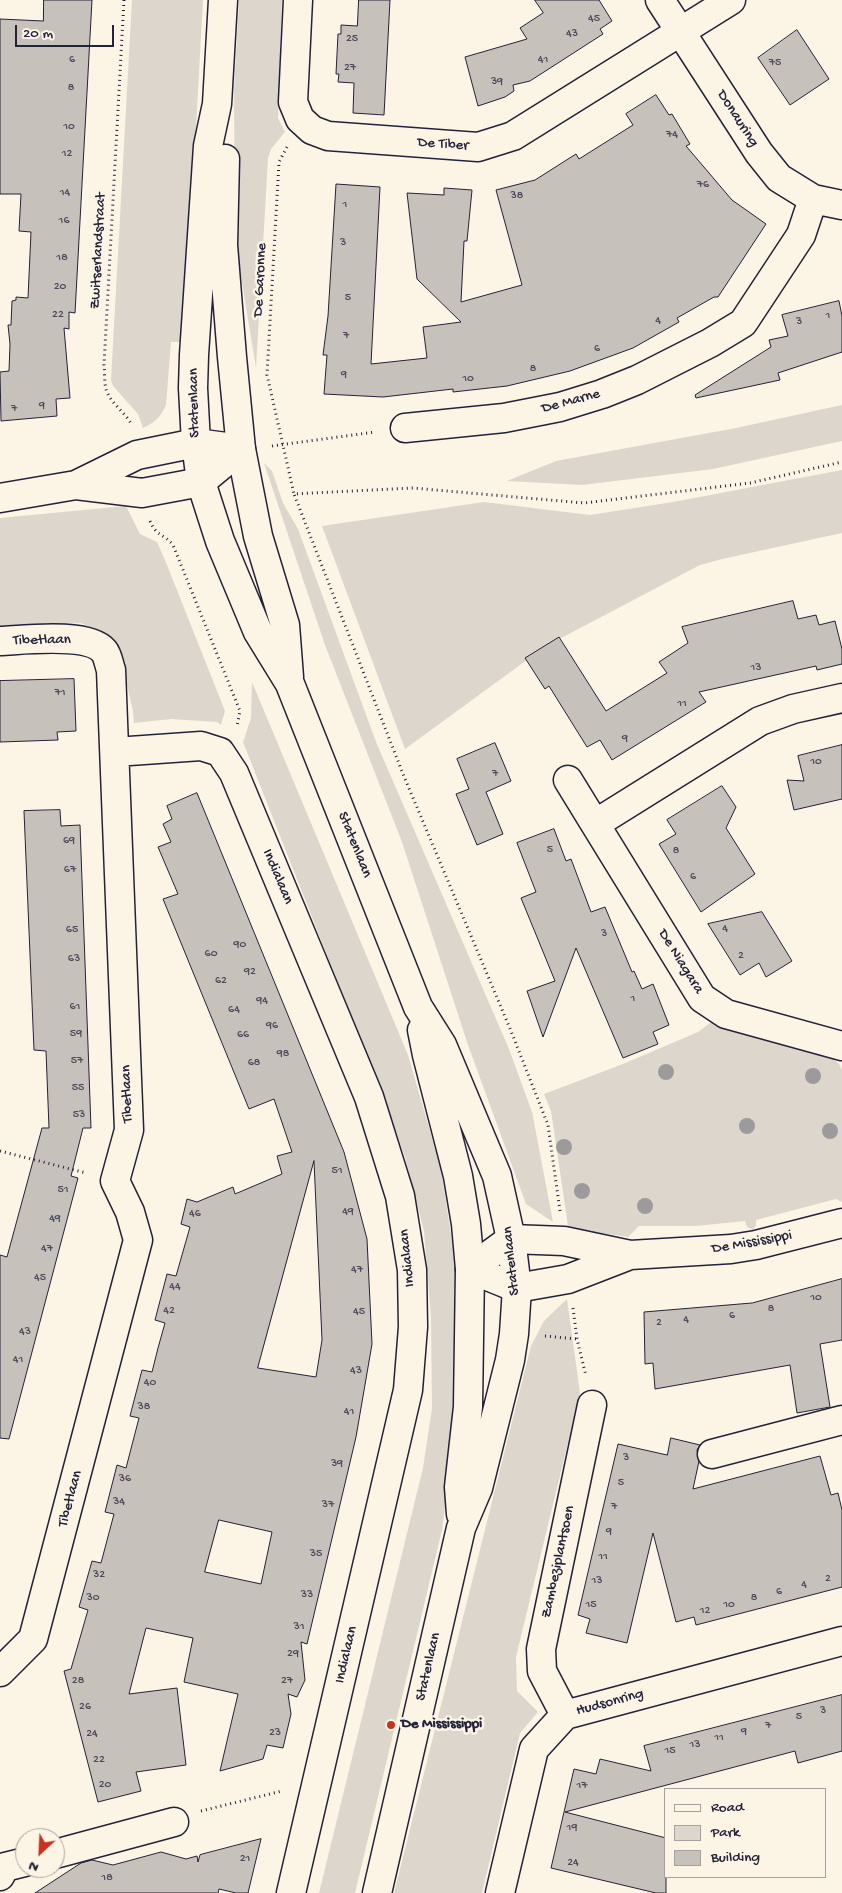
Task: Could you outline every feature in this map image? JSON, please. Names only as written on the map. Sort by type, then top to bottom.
[{"type":"street","name":"Statenlaan","points":[[222,0],[217,104],[208,146],[193,388],[196,442],[201,482],[220,541],[258,632],[290,684],[418,1007],[442,1045],[497,1176],[512,1239],[517,1288],[510,1360],[478,1488],[461,1528],[377,1893]]},
{"type":"street","points":[[298,0],[293,102],[300,119]]},
{"type":"street","name":"Donauring","points":[[660,0],[758,153],[779,178],[813,199],[842,205]]},
{"type":"street","name":"De Tiber","points":[[300,119],[312,130],[328,136],[478,147],[513,136],[731,0]]},
{"type":"street","name":"Statenlaan","points":[[217,104],[225,144],[223,245],[242,449],[258,536],[285,625],[290,684]]},
{"type":"street","name":"De Marne","points":[[405,428],[504,418],[560,407],[602,394],[637,380],[710,343],[743,323],[801,236],[813,199]]},
{"type":"street","points":[[0,498],[76,485],[136,455],[196,442],[242,449]]},
{"type":"street","points":[[76,485],[142,494],[201,482],[242,449]]},
{"type":"street","name":"Tibetlaan","points":[[0,641],[71,638],[92,643],[104,652],[111,670],[129,1130],[115,1181],[130,1212],[138,1240],[33,1640],[0,1672]]},
{"type":"street","points":[[595,824],[760,721],[793,709],[842,698]]},
{"type":"street","points":[[115,752],[201,746],[220,752]]},
{"type":"street","name":"Indialaan","points":[[220,752],[234,773],[369,1097],[400,1196],[412,1270],[413,1326],[408,1390],[291,1893]]},
{"type":"street","name":"De Niagara","points":[[568,780],[702,998],[726,1014],[842,1046]]},
{"type":"street","name":"Statenlaan","points":[[418,1007],[427,1055],[458,1176],[466,1224],[470,1269],[468,1407],[459,1487],[461,1528]]},
{"type":"street","name":"De Mississippi","points":[[512,1239],[564,1241],[630,1255],[731,1249],[756,1245],[842,1223]]},
{"type":"street","points":[[470,1269],[512,1239]]},
{"type":"street","name":"De Mississippi","points":[[517,1288],[568,1279],[630,1255]]},
{"type":"street","points":[[470,1269],[517,1288]]},
{"type":"street","name":"Zambeziplantsoen","points":[[565,1715],[542,1671],[541,1649],[592,1406]]},
{"type":"street","points":[[712,1454],[842,1420]]},
{"type":"street","name":"Hudsonring","points":[[502,1893],[534,1749],[565,1715],[842,1641]]},
{"type":"street","points":[[65,1851],[174,1822]]},
{"type":"street","points":[[0,1876],[5,1867],[15,1864]]},
{"type":"path","name":"Zwitserlandstraat","points":[[124,0],[104,365],[106,389],[132,424],[136,455]]},
{"type":"path","name":"De Garonne","points":[[300,119],[279,162],[267,375],[282,445],[294,494],[403,774],[511,1031],[548,1126],[564,1241]]},
{"type":"path","points":[[242,449],[405,428]]},
{"type":"path","points":[[294,494],[414,488],[584,503],[750,483],[842,462]]},
{"type":"path","points":[[142,494],[150,523],[155,532],[173,545],[240,711],[237,727],[220,752]]},
{"type":"path","points":[[0,1151],[115,1181]]},
{"type":"path","points":[[568,1279],[577,1339],[592,1406]]},
{"type":"path","points":[[174,1822],[181,1816],[317,1782]]},
{"type":"green space","points":[[132,0],[203,0],[187,290],[184,290],[181,342],[171,342],[166,405],[157,419],[143,428],[138,414],[113,386],[111,380]]},
{"type":"green space","points":[[239,0],[282,0],[278,118],[285,132],[271,149],[268,158],[256,368],[235,240],[234,90]]},
{"type":"green space","points":[[842,405],[842,441],[713,469],[582,485],[507,481],[556,461],[736,428]]},
{"type":"green space","points":[[264,463],[272,471],[283,503],[298,529],[376,742],[509,1049],[532,1112],[553,1222],[526,1204],[468,1045],[402,842],[325,645]]},
{"type":"green space","points":[[842,470],[842,533],[700,565],[546,646],[405,749],[322,526],[484,502],[590,515],[673,502]]},
{"type":"green space","points":[[126,506],[140,534],[157,542],[167,565],[225,711],[221,725],[217,722],[171,719],[134,723],[120,654],[108,635],[81,623],[0,627],[0,518]]},
{"type":"green space","points":[[252,682],[408,1055],[441,1169],[459,1287],[459,1395],[442,1530],[355,1893],[319,1893],[423,1468],[432,1408],[431,1317],[424,1231],[405,1157],[386,1105],[243,742],[251,718]]},
{"type":"green space","points":[[714,1020],[829,1056],[839,1064],[842,1070],[842,1202],[836,1199],[756,1220],[753,1230],[747,1227],[745,1221],[696,1226],[639,1226],[628,1237],[572,1229],[568,1226],[551,1111],[544,1094],[623,1064],[698,1032]]},
{"type":"green space","points":[[567,1299],[580,1393],[516,1657],[517,1691],[538,1712],[520,1733],[482,1893],[394,1893],[531,1346],[544,1321]]},
{"type":"building","points":[[44,0],[92,0],[75,313],[69,312],[69,329],[64,328],[70,398],[56,399],[57,416],[1,421],[0,372],[9,371],[10,344],[8,325],[11,325],[12,301],[16,300],[16,297],[28,298],[31,232],[19,231],[21,194],[0,194],[0,19],[43,21]]},
{"type":"building","points":[[359,0],[390,0],[384,115],[353,113],[354,83],[338,82],[339,74],[336,74],[338,34],[341,34],[341,25],[357,26]]},
{"type":"building","points":[[535,0],[599,0],[612,21],[600,29],[603,34],[530,81],[513,85],[514,91],[505,97],[478,106],[465,57],[527,39],[520,28],[543,13]]},
{"type":"building","points":[[797,30],[829,79],[790,105],[758,58]]},
{"type":"building","points":[[656,95],[669,115],[672,114],[690,144],[686,146],[732,200],[766,224],[718,297],[714,297],[677,318],[679,322],[633,348],[570,371],[507,386],[453,392],[453,389],[383,397],[324,394],[327,355],[323,355],[328,316],[336,184],[380,187],[371,364],[427,358],[423,327],[461,322],[417,279],[407,193],[444,195],[444,188],[472,190],[467,241],[464,241],[461,302],[522,285],[496,190],[535,180],[576,154],[579,159],[633,125],[626,114]]},
{"type":"building","points":[[839,301],[842,316],[842,352],[778,373],[780,380],[696,398],[695,395],[771,347],[769,340],[788,336],[782,315]]},
{"type":"building","points":[[793,601],[798,619],[816,615],[819,625],[835,621],[842,649],[842,664],[817,670],[816,666],[699,692],[706,702],[612,760],[600,740],[587,747],[549,686],[545,689],[525,658],[559,637],[606,711],[667,673],[659,662],[688,643],[682,627]]},
{"type":"building","points":[[74,679],[76,731],[57,732],[58,740],[0,742],[0,681]]},
{"type":"building","points":[[495,743],[511,781],[486,792],[503,834],[477,845],[456,794],[469,789],[457,759]]},
{"type":"building","points":[[842,745],[842,799],[794,810],[787,780],[804,781],[798,756]]},
{"type":"building","points":[[722,786],[736,807],[726,828],[755,874],[701,912],[659,844],[676,834],[667,820]]},
{"type":"building","points":[[197,793],[344,1152],[367,1239],[372,1344],[356,1437],[307,1644],[301,1642],[305,1680],[297,1697],[288,1694],[291,1714],[283,1748],[267,1745],[263,1759],[220,1771],[238,1694],[184,1682],[193,1638],[146,1628],[129,1694],[177,1688],[186,1765],[136,1772],[141,1791],[98,1802],[64,1671],[71,1669],[88,1610],[79,1607],[92,1561],[101,1563],[114,1514],[105,1512],[117,1465],[126,1468],[139,1418],[130,1416],[142,1370],[152,1372],[165,1323],[155,1320],[167,1274],[176,1276],[190,1227],[181,1224],[187,1199],[197,1202],[233,1187],[235,1194],[282,1174],[277,1156],[292,1152],[274,1099],[249,1109],[163,899],[178,894],[158,847],[171,842],[163,824],[172,819],[167,806]],"holes":[[[314,1161],[322,1340],[316,1377],[258,1368]],[[219,1520],[272,1532],[261,1584],[205,1572]]]},
{"type":"building","points":[[60,810],[61,826],[80,825],[91,1128],[83,1128],[71,1176],[78,1178],[9,1439],[0,1438],[0,1255],[7,1257],[42,1128],[49,1128],[46,1051],[34,1050],[24,811]]},
{"type":"building","points":[[554,829],[566,861],[571,859],[591,912],[605,907],[632,972],[634,971],[642,989],[653,984],[669,1025],[653,1032],[658,1044],[623,1058],[576,948],[543,1037],[527,991],[555,981],[521,898],[536,892],[517,843]]},
{"type":"building","points":[[762,912],[792,961],[766,977],[759,963],[740,975],[708,924]]},
{"type":"building","points":[[842,1279],[842,1340],[820,1344],[830,1407],[797,1413],[790,1365],[655,1389],[653,1363],[645,1364],[644,1312],[752,1303]]},
{"type":"building","points":[[671,1438],[700,1445],[697,1450],[699,1461],[693,1489],[820,1456],[831,1495],[838,1493],[842,1510],[842,1587],[696,1625],[694,1617],[676,1622],[653,1533],[627,1643],[586,1633],[590,1619],[578,1615],[618,1444],[667,1455]]},
{"type":"building","points":[[842,1695],[842,1751],[798,1763],[795,1751],[565,1812],[664,1837],[666,1893],[656,1893],[551,1868],[574,1769],[596,1774],[600,1759],[651,1771],[644,1746]]},
{"type":"building","points":[[261,1839],[248,1893],[236,1893],[219,1889],[218,1893],[35,1893],[58,1878],[65,1878],[65,1873],[81,1863],[92,1860],[113,1865],[161,1852],[186,1859],[197,1856],[198,1862],[200,1855]]},
{"type":"place","name":"De Mississippi","points":[[391,1725]]}]
